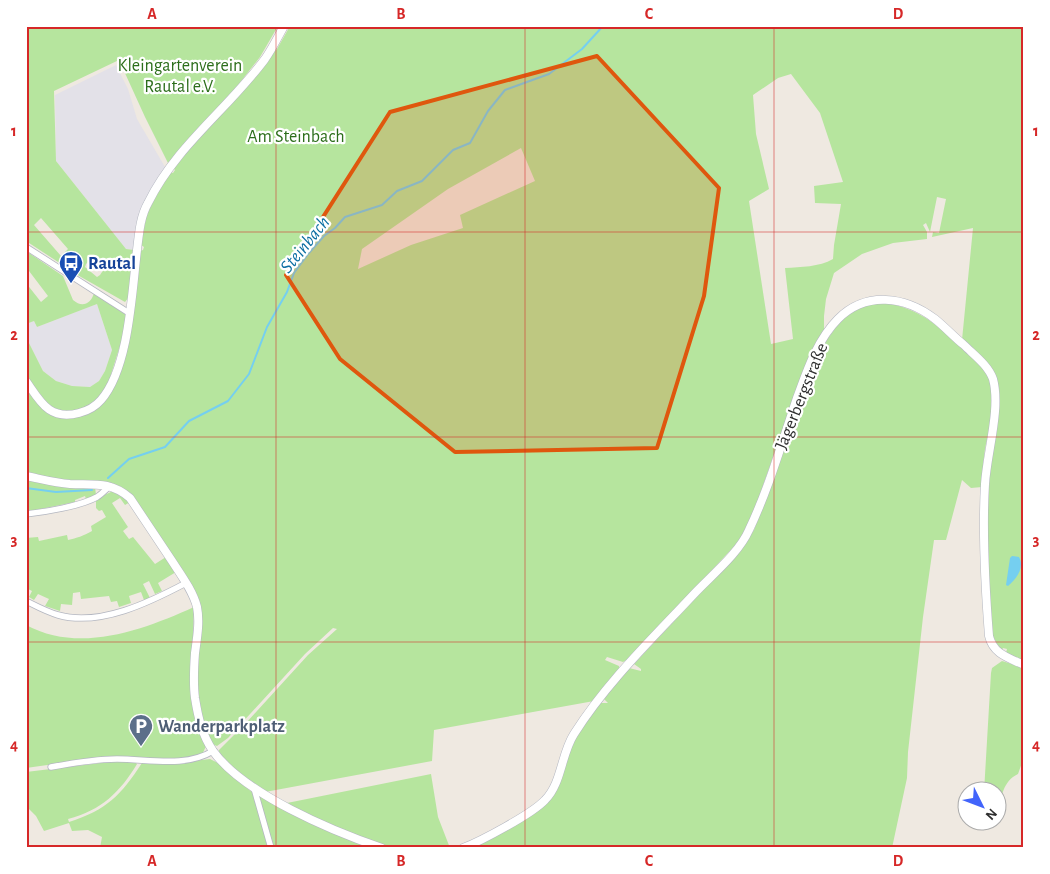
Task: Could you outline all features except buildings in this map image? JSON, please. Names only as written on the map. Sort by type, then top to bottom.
[{"type":"street","points":[[26,380],[41,403],[53,412],[69,415],[84,412],[94,407],[103,398],[116,371],[122,349],[129,313],[140,228],[147,203],[169,168],[202,128],[264,60],[284,26]]},
{"type":"street","points":[[26,247],[129,313]]},
{"type":"street","name":"Jägerbergstraße","points":[[463,848],[540,806],[547,799],[556,784],[567,744],[606,689],[746,538],[813,358],[829,329],[839,318],[861,303],[883,299],[916,307],[934,318],[984,363],[991,374],[996,395],[986,475],[983,527],[989,636],[995,650],[1003,656],[1024,665]]},
{"type":"street","points":[[26,476],[70,484],[110,486],[120,490],[130,498],[186,583],[197,606],[194,670],[195,696],[205,738],[213,751],[233,772],[254,788],[326,826],[382,848]]},
{"type":"street","points":[[26,514],[40,513],[78,504],[97,497],[110,486]]},
{"type":"street","points":[[26,601],[59,616],[90,618],[112,614],[141,605],[186,583]]},
{"type":"street","points":[[51,767],[117,759],[182,761],[202,758],[213,751]]},
{"type":"street","points":[[254,788],[271,848]]},
{"type":"highlighted area","points":[[597,56],[719,188],[704,296],[657,448],[455,452],[340,359],[286,275],[390,112]]},
{"type":"shaded area","points":[[116,65],[128,89],[137,119],[165,167],[144,202],[139,216],[134,250],[126,249],[56,161],[55,95]]},
{"type":"shaded area","points":[[97,304],[112,350],[105,371],[99,381],[90,387],[72,386],[56,381],[43,371],[26,337],[26,324],[34,321],[37,327]]},
{"type":"green space","name":"Kleingartenverein Rautal e.V.","points":[[26,26],[278,26],[260,57],[235,89],[168,163],[119,60],[54,91],[56,161],[126,249],[134,250],[129,297],[125,302],[81,277],[26,241]],"holes":[[[41,218],[68,249],[61,256],[34,225]],[[94,256],[106,266],[97,277],[85,267]]]},
{"type":"green space","name":"Am Steinbach","points":[[290,26],[1024,26],[1024,661],[1006,653],[1007,649],[1003,648],[1002,650],[992,634],[986,526],[991,461],[1000,405],[999,388],[994,374],[962,340],[973,228],[932,237],[933,232],[939,233],[946,199],[937,197],[930,232],[926,223],[923,225],[927,232],[927,239],[893,243],[862,254],[834,273],[826,299],[824,331],[789,412],[754,511],[740,540],[630,658],[623,662],[607,657],[605,660],[619,666],[619,670],[594,701],[434,730],[432,761],[265,792],[229,765],[219,753],[219,750],[308,655],[337,629],[333,628],[305,654],[228,738],[217,746],[212,744],[203,721],[198,697],[197,670],[201,617],[197,596],[133,497],[126,490],[112,483],[97,481],[72,482],[26,472],[26,385],[39,404],[75,417],[112,387],[140,251],[144,247],[141,245],[146,218],[151,205],[170,172],[173,173],[175,170],[173,166],[277,49]],"holes":[[[791,74],[820,113],[843,182],[814,186],[815,203],[841,204],[833,259],[816,265],[785,268],[793,339],[771,344],[749,201],[769,189],[756,134],[753,95],[778,78]],[[521,148],[535,181],[460,215],[463,228],[411,245],[358,269],[362,249],[448,189]]]},
{"type":"green space","points":[[26,251],[63,276],[73,300],[76,302],[86,304],[91,300],[94,293],[125,314],[124,333],[108,384],[95,402],[83,409],[64,412],[47,406],[26,376],[26,337],[43,371],[56,381],[72,386],[90,387],[99,381],[105,371],[112,350],[97,304],[37,327],[34,321],[26,324],[26,283],[41,302],[48,296],[26,267]]},
{"type":"green space","points":[[883,302],[913,311],[937,326],[981,364],[988,374],[993,391],[991,421],[984,454],[982,487],[971,488],[962,480],[946,540],[934,540],[923,617],[908,752],[907,778],[892,848],[470,848],[541,808],[554,795],[570,746],[600,703],[608,703],[603,698],[629,668],[641,671],[634,664],[740,551],[754,530],[804,388],[824,344],[841,320],[852,312],[862,306]]},
{"type":"green space","points":[[26,479],[95,487],[96,495],[86,499],[85,496],[75,500],[75,502],[26,512]]},
{"type":"green space","points":[[117,491],[130,502],[125,505],[120,498],[112,503],[128,527],[123,531],[129,539],[133,537],[155,564],[166,557],[176,572],[158,583],[162,591],[155,594],[149,581],[143,584],[150,598],[144,600],[141,592],[129,596],[131,603],[119,607],[117,601],[111,602],[109,596],[81,599],[80,592],[73,593],[72,605],[61,604],[60,611],[45,606],[49,599],[38,594],[34,600],[29,597],[32,591],[26,588],[26,538],[38,537],[39,541],[67,535],[68,540],[92,531],[91,526],[106,517],[102,510],[99,511],[96,508],[96,499]]},
{"type":"green space","points":[[194,607],[192,667],[206,746],[202,755],[183,759],[83,760],[26,768],[26,625],[68,638],[111,636],[154,624]]},
{"type":"green space","points":[[1002,661],[1024,668],[1024,757],[1018,774],[1008,782],[985,782],[992,668]]},
{"type":"green space","points":[[210,759],[220,764],[254,794],[270,848],[100,848],[102,837],[88,830],[72,831],[69,823],[44,831],[36,816],[26,806],[26,772],[117,761],[135,762],[137,764],[124,783],[109,799],[91,811],[68,819],[69,822],[93,812],[112,800],[120,793],[142,763]]},
{"type":"green space","points":[[431,774],[438,817],[450,848],[390,848],[327,824],[287,803]]},
{"type":"green space","points":[[259,795],[325,829],[370,848],[273,848]]},
{"type":"water","points":[[1012,556],[1019,557],[1021,565],[1017,577],[1008,586],[1006,585],[1010,558]]},
{"type":"waterway","name":"Steinbach","points":[[108,478],[129,459],[165,447],[189,421],[228,401],[249,374],[267,327],[287,292],[294,273],[324,236],[345,217],[382,205],[397,191],[422,181],[453,150],[470,143],[488,111],[505,90],[549,74],[582,49],[603,26]]},
{"type":"waterway","name":"Steinbach","points":[[1019,26],[1024,31]]},
{"type":"waterway","name":"Steinbach","points":[[26,488],[56,492],[92,490]]},
{"type":"place","name":"Rautal","points":[[71,284]]},
{"type":"place","name":"Wanderparkplatz","points":[[141,747]]}]
